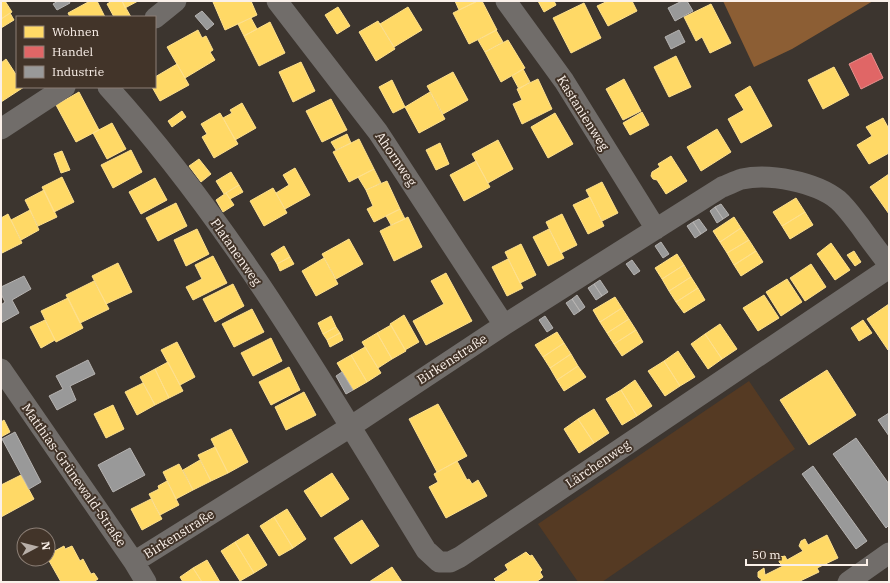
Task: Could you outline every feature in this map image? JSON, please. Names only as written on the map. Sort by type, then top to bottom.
[{"type":"street","points":[[156,17],[176,1]]},
{"type":"street","name":"Ahornweg","points":[[277,1],[378,132],[504,326]]},
{"type":"street","name":"Kastanienweg","points":[[506,1],[564,81],[656,229]]},
{"type":"street","points":[[1,130],[64,88]]},
{"type":"street","name":"Platanenweg","points":[[109,88],[168,158],[245,262],[313,365],[350,427]]},
{"type":"street","name":"Birkenstraße","points":[[134,562],[350,427],[504,326],[722,187],[741,180],[777,178],[804,184],[825,192],[838,200],[853,216],[889,265]]},
{"type":"street","name":"Lärchenweg","points":[[350,427],[426,550],[439,562],[450,562],[466,553],[889,268]]},
{"type":"street","name":"Matthias-Grünewald-Straße","points":[[1,369],[134,562],[146,582]]},
{"type":"street","points":[[850,581],[889,553]]},
{"type":"shaded area","points":[[723,1],[873,1],[792,49],[754,67]]},
{"type":"shaded area","points":[[749,381],[795,449],[602,582],[578,582],[538,524]]},
{"type":"building: Wohnen","points":[[1,1],[5,1],[12,12],[1,19]]},
{"type":"building: Wohnen","points":[[90,1],[97,1],[104,16],[70,16],[68,13]]},
{"type":"building: Wohnen","points":[[112,1],[122,1],[130,16],[113,16],[107,4]]},
{"type":"building: Wohnen","points":[[122,1],[138,1],[125,8]]},
{"type":"building: Wohnen","points":[[251,1],[257,15],[225,30],[213,2]]},
{"type":"building: Wohnen","points":[[455,1],[475,1],[476,2],[459,10]]},
{"type":"building: Wohnen","points":[[477,1],[482,1],[497,30],[469,44],[453,13]]},
{"type":"building: Wohnen","points":[[538,1],[554,1],[556,5],[544,12]]},
{"type":"building: Wohnen","points":[[608,1],[632,1],[637,11],[608,26],[597,6]]},
{"type":"building: Wohnen","points":[[584,3],[601,38],[571,53],[553,18]]},
{"type":"building: Wohnen","points":[[711,4],[731,43],[710,53],[702,37],[696,41],[684,17]]},
{"type":"building: Wohnen","points":[[338,7],[350,26],[337,34],[325,15]]},
{"type":"building: Wohnen","points":[[408,7],[422,30],[394,47],[380,24]]},
{"type":"building: Wohnen","points":[[10,13],[14,20],[1,28],[1,19]]},
{"type":"building: Wohnen","points":[[251,18],[257,29],[244,36],[238,24]]},
{"type":"building: Wohnen","points":[[378,21],[395,49],[376,61],[359,32]]},
{"type":"building: Wohnen","points":[[270,22],[285,53],[259,66],[244,36]]},
{"type":"building: Wohnen","points":[[198,30],[202,38],[206,36],[213,50],[210,52],[215,60],[185,78],[167,47]]},
{"type":"building: Wohnen","points":[[496,30],[503,42],[485,52],[478,40]]},
{"type":"building: Wohnen","points":[[508,40],[525,68],[501,82],[485,52]]},
{"type":"building: Wohnen","points":[[676,56],[691,87],[669,97],[654,67]]},
{"type":"building: Wohnen","points":[[6,59],[16,74],[16,88],[22,88],[1,102],[1,63]]},
{"type":"building: Wohnen","points":[[301,62],[315,91],[293,102],[279,72]]},
{"type":"building: Wohnen","points":[[177,64],[189,85],[160,101],[153,88],[156,88],[156,76]]},
{"type":"building: Wohnen","points":[[834,67],[849,95],[823,109],[808,80]]},
{"type":"building: Wohnen","points":[[523,69],[530,82],[519,89],[512,76]]},
{"type":"building: Wohnen","points":[[453,72],[468,100],[443,114],[427,86]]},
{"type":"building: Wohnen","points":[[538,79],[552,109],[522,124],[513,104],[522,100],[517,89]]},
{"type":"building: Wohnen","points":[[624,79],[641,111],[623,120],[606,89]]},
{"type":"building: Wohnen","points":[[392,80],[405,107],[393,113],[379,87]]},
{"type":"building: Wohnen","points":[[750,86],[772,126],[741,143],[728,119],[744,110],[735,95]]},
{"type":"building: Wohnen","points":[[79,92],[99,130],[76,142],[56,105]]},
{"type":"building: Wohnen","points":[[430,92],[445,119],[419,133],[405,107]]},
{"type":"building: Wohnen","points":[[331,99],[347,130],[322,142],[306,111]]},
{"type":"building: Wohnen","points":[[242,103],[256,128],[235,140],[223,118],[232,113],[230,110]]},
{"type":"building: Wohnen","points":[[182,111],[186,117],[172,127],[168,121]]},
{"type":"building: Wohnen","points":[[642,112],[649,125],[630,135],[623,123]]},
{"type":"building: Wohnen","points":[[220,113],[238,144],[214,158],[202,137],[207,134],[201,124]]},
{"type":"building: Wohnen","points":[[555,113],[573,144],[548,158],[531,127]]},
{"type":"building: Wohnen","points":[[883,118],[889,129],[889,153],[869,164],[857,145],[872,136],[866,127]]},
{"type":"building: Wohnen","points":[[112,123],[126,149],[107,159],[93,133]]},
{"type":"building: Wohnen","points":[[717,129],[731,152],[701,171],[687,147]]},
{"type":"building: Wohnen","points":[[347,134],[351,143],[336,150],[331,142]]},
{"type":"building: Wohnen","points":[[359,139],[374,169],[349,182],[333,152]]},
{"type":"building: Wohnen","points":[[498,140],[513,169],[488,183],[472,154]]},
{"type":"building: Wohnen","points":[[440,143],[449,164],[436,170],[426,150]]},
{"type":"building: Wohnen","points":[[131,150],[142,172],[113,188],[101,165]]},
{"type":"building: Wohnen","points":[[62,151],[70,170],[61,173],[54,154]]},
{"type":"building: Wohnen","points":[[671,156],[687,181],[666,194],[657,180],[653,179],[651,176],[652,172],[660,167],[658,164]]},
{"type":"building: Wohnen","points":[[199,159],[211,174],[201,182],[189,166]]},
{"type":"building: Wohnen","points":[[476,161],[490,187],[464,201],[450,175]]},
{"type":"building: Wohnen","points":[[295,168],[310,195],[285,209],[276,193],[289,185],[283,175]]},
{"type":"building: Wohnen","points":[[374,169],[381,183],[366,190],[358,177]]},
{"type":"building: Wohnen","points":[[231,172],[239,185],[224,194],[216,181]]},
{"type":"building: Wohnen","points":[[889,174],[889,214],[870,187]]},
{"type":"building: Wohnen","points":[[62,177],[74,202],[54,212],[42,187]]},
{"type":"building: Wohnen","points":[[155,178],[167,200],[141,214],[129,192]]},
{"type":"building: Wohnen","points":[[387,181],[400,209],[374,222],[367,209],[373,206],[366,190]]},
{"type":"building: Wohnen","points":[[602,182],[618,213],[602,221],[586,190]]},
{"type":"building: Wohnen","points":[[239,185],[243,192],[230,199],[226,193]]},
{"type":"building: Wohnen","points":[[273,188],[287,213],[264,226],[250,201]]},
{"type":"building: Wohnen","points":[[44,190],[57,217],[38,226],[25,200]]},
{"type":"building: Wohnen","points":[[226,193],[234,205],[223,212],[216,200]]},
{"type":"building: Wohnen","points":[[590,197],[604,226],[588,234],[573,205]]},
{"type":"building: Wohnen","points":[[796,198],[805,212],[782,226],[773,212]]},
{"type":"building: Wohnen","points":[[176,203],[187,226],[158,241],[146,218]]},
{"type":"building: Wohnen","points":[[400,209],[405,219],[391,225],[386,216]]},
{"type":"building: Wohnen","points":[[30,210],[39,230],[21,240],[11,220]]},
{"type":"building: Wohnen","points":[[805,212],[813,225],[790,239],[782,226]]},
{"type":"building: Wohnen","points":[[8,214],[22,243],[2,253],[1,218]]},
{"type":"building: Wohnen","points":[[562,214],[577,245],[561,253],[546,222]]},
{"type":"building: Wohnen","points":[[408,217],[422,247],[394,261],[380,231]]},
{"type":"building: Wohnen","points":[[734,217],[741,228],[720,242],[713,231]]},
{"type":"building: Wohnen","points":[[741,228],[749,240],[727,253],[720,242]]},
{"type":"building: Wohnen","points":[[197,229],[209,254],[186,266],[174,240]]},
{"type":"building: Wohnen","points":[[549,229],[564,258],[548,266],[533,237]]},
{"type":"building: Wohnen","points":[[349,239],[363,264],[336,279],[322,254]]},
{"type":"building: Wohnen","points":[[749,240],[756,251],[734,265],[727,253]]},
{"type":"building: Wohnen","points":[[831,243],[850,270],[835,280],[817,254]]},
{"type":"building: Wohnen","points":[[521,244],[536,275],[520,283],[505,252]]},
{"type":"building: Wohnen","points":[[284,246],[290,257],[277,264],[271,254]]},
{"type":"building: Wohnen","points":[[756,251],[763,262],[741,276],[734,265]]},
{"type":"building: Wohnen","points":[[854,251],[861,262],[855,266],[847,255]]},
{"type":"building: Wohnen","points":[[677,254],[684,265],[662,279],[655,268]]},
{"type":"building: Wohnen","points":[[213,256],[227,283],[193,300],[186,287],[202,279],[195,265]]},
{"type":"building: Wohnen","points":[[290,257],[294,264],[280,271],[277,264]]},
{"type":"building: Wohnen","points":[[324,258],[338,284],[316,296],[302,271]]},
{"type":"building: Wohnen","points":[[508,259],[523,288],[507,296],[492,267]]},
{"type":"building: Wohnen","points":[[118,263],[132,292],[106,304],[92,276]]},
{"type":"building: Wohnen","points":[[811,264],[826,287],[805,301],[790,278]]},
{"type":"building: Wohnen","points":[[684,265],[691,277],[669,291],[662,279]]},
{"type":"building: Wohnen","points":[[446,273],[472,321],[426,345],[413,321],[444,304],[431,281]]},
{"type":"building: Wohnen","points":[[691,277],[698,288],[676,302],[669,291]]},
{"type":"building: Wohnen","points":[[787,279],[802,302],[781,316],[766,292]]},
{"type":"building: Wohnen","points":[[94,281],[109,309],[80,323],[66,295]]},
{"type":"building: Wohnen","points":[[233,284],[244,306],[215,322],[203,299]]},
{"type":"building: Wohnen","points":[[698,288],[705,300],[684,313],[676,302]]},
{"type":"building: Wohnen","points":[[764,295],[779,318],[758,331],[743,308]]},
{"type":"building: Wohnen","points":[[615,297],[622,308],[600,322],[593,310]]},
{"type":"building: Wohnen","points":[[68,298],[83,328],[56,342],[41,311]]},
{"type":"building: Wohnen","points":[[889,304],[889,349],[888,350],[867,319]]},
{"type":"building: Wohnen","points":[[622,308],[629,319],[607,333],[600,322]]},
{"type":"building: Wohnen","points":[[252,309],[264,332],[234,347],[222,324]]},
{"type":"building: Wohnen","points":[[404,315],[419,342],[405,350],[390,324]]},
{"type":"building: Wohnen","points":[[331,316],[336,327],[323,334],[318,323]]},
{"type":"building: Wohnen","points":[[629,319],[636,330],[614,344],[607,333]]},
{"type":"building: Wohnen","points":[[45,320],[55,340],[41,348],[30,327]]},
{"type":"building: Wohnen","points":[[863,320],[872,333],[859,341],[851,328]]},
{"type":"building: Wohnen","points":[[720,324],[737,349],[722,359],[705,334]]},
{"type":"building: Wohnen","points":[[391,325],[406,351],[392,359],[377,333]]},
{"type":"building: Wohnen","points":[[336,327],[340,333],[327,340],[323,334]]},
{"type":"building: Wohnen","points":[[636,330],[643,342],[622,356],[614,344]]},
{"type":"building: Wohnen","points":[[557,332],[564,343],[543,357],[535,345]]},
{"type":"building: Wohnen","points":[[340,333],[343,340],[330,347],[327,340]]},
{"type":"building: Wohnen","points":[[377,333],[392,359],[378,368],[362,342]]},
{"type":"building: Wohnen","points":[[705,334],[722,359],[708,369],[691,344]]},
{"type":"building: Wohnen","points":[[271,338],[282,361],[253,376],[241,353]]},
{"type":"building: Wohnen","points":[[177,342],[195,377],[180,385],[161,350]]},
{"type":"building: Wohnen","points":[[564,343],[571,354],[550,368],[543,357]]},
{"type":"building: Wohnen","points":[[365,347],[381,373],[367,382],[351,355]]},
{"type":"building: Wohnen","points":[[678,351],[695,377],[680,386],[664,361]]},
{"type":"building: Wohnen","points":[[571,354],[578,366],[557,380],[550,368]]},
{"type":"building: Wohnen","points":[[351,355],[367,382],[353,390],[337,363]]},
{"type":"building: Wohnen","points":[[664,361],[680,386],[665,396],[648,371]]},
{"type":"building: Wohnen","points":[[168,362],[183,391],[169,398],[155,369]]},
{"type":"building: Wohnen","points":[[578,366],[586,377],[564,391],[557,380]]},
{"type":"building: Wohnen","points":[[289,367],[300,390],[271,405],[259,382]]},
{"type":"building: Wohnen","points":[[155,369],[169,398],[155,405],[140,377]]},
{"type":"building: Wohnen","points":[[827,370],[856,415],[809,445],[780,400]]},
{"type":"building: Wohnen","points":[[635,380],[652,406],[637,416],[621,390]]},
{"type":"building: Wohnen","points":[[143,383],[155,405],[137,415],[125,392]]},
{"type":"building: Wohnen","points":[[621,390],[637,416],[622,425],[606,399]]},
{"type":"building: Wohnen","points":[[304,392],[316,415],[286,430],[275,407]]},
{"type":"building: Wohnen","points":[[438,404],[467,456],[437,472],[409,419]]},
{"type":"building: Wohnen","points":[[113,405],[124,429],[106,438],[94,414]]},
{"type":"building: Wohnen","points":[[594,409],[609,433],[594,443],[578,419]]},
{"type":"building: Wohnen","points":[[578,419],[594,443],[579,453],[564,429]]},
{"type":"building: Wohnen","points":[[4,420],[10,432],[1,437],[1,422]]},
{"type":"building: Wohnen","points":[[231,429],[248,462],[228,473],[211,439]]},
{"type":"building: Wohnen","points":[[215,447],[228,473],[211,481],[198,455]]},
{"type":"building: Wohnen","points":[[200,460],[211,481],[193,490],[183,470]]},
{"type":"building: Wohnen","points":[[457,461],[467,480],[469,479],[472,484],[478,480],[487,496],[446,518],[429,487],[438,482],[434,474]]},
{"type":"building: Wohnen","points":[[179,464],[193,490],[176,499],[163,472]]},
{"type":"building: Wohnen","points":[[332,473],[349,499],[321,517],[304,491]]},
{"type":"building: Wohnen","points":[[21,475],[34,499],[1,517],[1,485]]},
{"type":"building: Wohnen","points":[[167,481],[179,505],[160,515],[149,494],[159,489],[158,486]]},
{"type":"building: Wohnen","points":[[151,499],[162,519],[142,530],[131,509]]},
{"type":"building: Wohnen","points":[[287,509],[306,539],[293,548],[274,517]]},
{"type":"building: Wohnen","points":[[274,517],[293,548],[279,556],[260,526]]},
{"type":"building: Wohnen","points":[[362,520],[379,546],[351,564],[334,538]]},
{"type":"building: Wohnen","points":[[248,534],[267,565],[254,573],[235,542]]},
{"type":"building: Wohnen","points":[[827,535],[838,558],[817,568],[819,572],[798,582],[759,582],[762,580],[758,577],[758,572],[764,568],[765,575],[783,566],[779,562],[780,557],[785,556],[787,560],[803,551],[799,546],[801,541],[805,539],[808,545]]},
{"type":"building: Wohnen","points":[[235,542],[254,573],[240,581],[221,551]]},
{"type":"building: Wohnen","points":[[64,546],[65,549],[72,546],[80,561],[83,559],[91,574],[94,573],[98,579],[95,582],[61,582],[53,567],[56,567],[56,550]]},
{"type":"building: Wohnen","points":[[526,552],[530,556],[532,555],[542,570],[540,572],[543,577],[536,582],[497,582],[494,579],[508,570],[505,565]]},
{"type":"building: Wohnen","points":[[207,560],[220,582],[202,582],[193,568]]},
{"type":"building: Wohnen","points":[[392,567],[402,582],[369,582]]},
{"type":"building: Wohnen","points":[[193,568],[202,582],[183,582],[180,577]]},
{"type":"building: Handel","points":[[871,53],[883,78],[861,89],[849,64]]},
{"type":"building: Industrie","points":[[58,1],[69,1],[70,3],[57,10],[53,4]]},
{"type":"building: Industrie","points":[[682,1],[687,1],[693,11],[675,21],[668,8]]},
{"type":"building: Industrie","points":[[202,11],[214,24],[207,30],[195,16]]},
{"type":"building: Industrie","points":[[679,30],[685,42],[671,49],[665,37]]},
{"type":"building: Industrie","points":[[721,204],[729,215],[723,219],[715,207]]},
{"type":"building: Industrie","points":[[715,207],[723,219],[717,223],[710,211]]},
{"type":"building: Industrie","points":[[699,219],[707,230],[701,234],[693,222]]},
{"type":"building: Industrie","points":[[693,222],[701,234],[695,238],[687,226]]},
{"type":"building: Industrie","points":[[661,242],[669,254],[663,258],[655,246]]},
{"type":"building: Industrie","points":[[632,260],[640,271],[634,275],[626,264]]},
{"type":"building: Industrie","points":[[24,276],[31,289],[12,300],[19,313],[1,323],[1,305],[5,302],[1,294],[1,287]]},
{"type":"building: Industrie","points":[[600,280],[608,292],[602,296],[594,284]]},
{"type":"building: Industrie","points":[[594,284],[602,296],[596,300],[588,288]]},
{"type":"building: Industrie","points":[[577,295],[585,307],[580,311],[572,299]]},
{"type":"building: Industrie","points":[[572,299],[580,311],[574,315],[566,303]]},
{"type":"building: Industrie","points":[[545,316],[553,328],[547,332],[539,320]]},
{"type":"building: Industrie","points":[[88,360],[95,374],[70,386],[76,400],[57,410],[49,396],[63,389],[56,376]]},
{"type":"building: Industrie","points":[[342,372],[353,390],[346,394],[336,376]]},
{"type":"building: Industrie","points":[[889,413],[889,436],[878,420]]},
{"type":"building: Industrie","points":[[15,432],[41,482],[29,489],[2,439]]},
{"type":"building: Industrie","points":[[856,438],[889,484],[889,525],[886,528],[833,454]]},
{"type":"building: Industrie","points":[[130,448],[145,475],[113,492],[98,465]]},
{"type":"building: Industrie","points":[[813,466],[867,541],[856,549],[802,474]]}]
